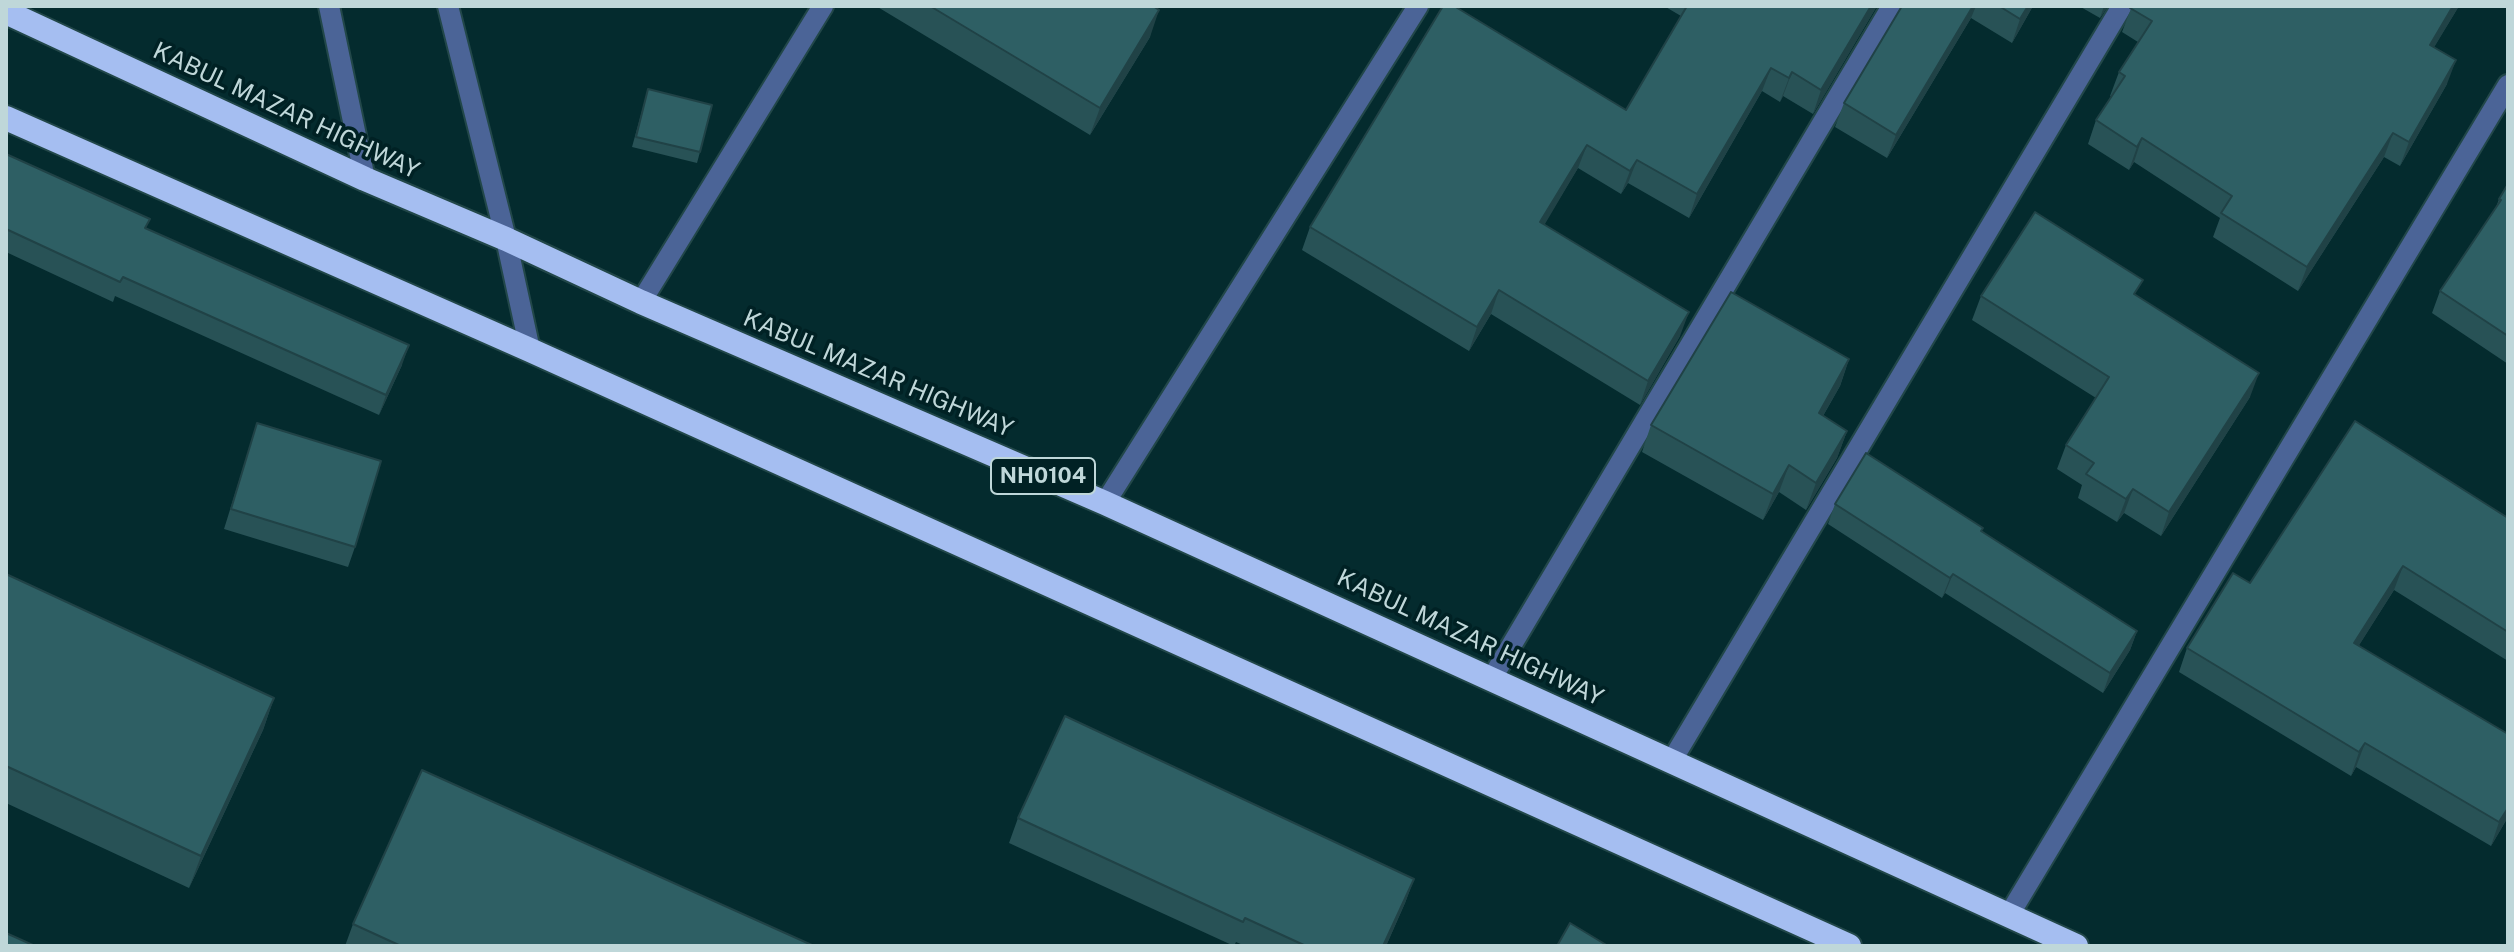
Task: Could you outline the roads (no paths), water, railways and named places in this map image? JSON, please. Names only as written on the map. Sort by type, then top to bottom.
[{"type":"highway","name":"KABUL MAZAR HIGHWAY","points":[[6,12],[365,179],[1105,503],[2076,946]]},
{"type":"highway","points":[[6,118],[530,350],[1818,939],[1849,946]]},
{"type":"street","points":[[329,6],[365,179]]},
{"type":"street","points":[[448,6],[530,350]]},
{"type":"street","points":[[641,302],[823,6]]},
{"type":"street","points":[[1105,503],[1418,6]]},
{"type":"street","points":[[1492,678],[1892,6]]},
{"type":"street","points":[[1671,762],[2122,6]]},
{"type":"street","points":[[2009,915],[2508,85]]}]
